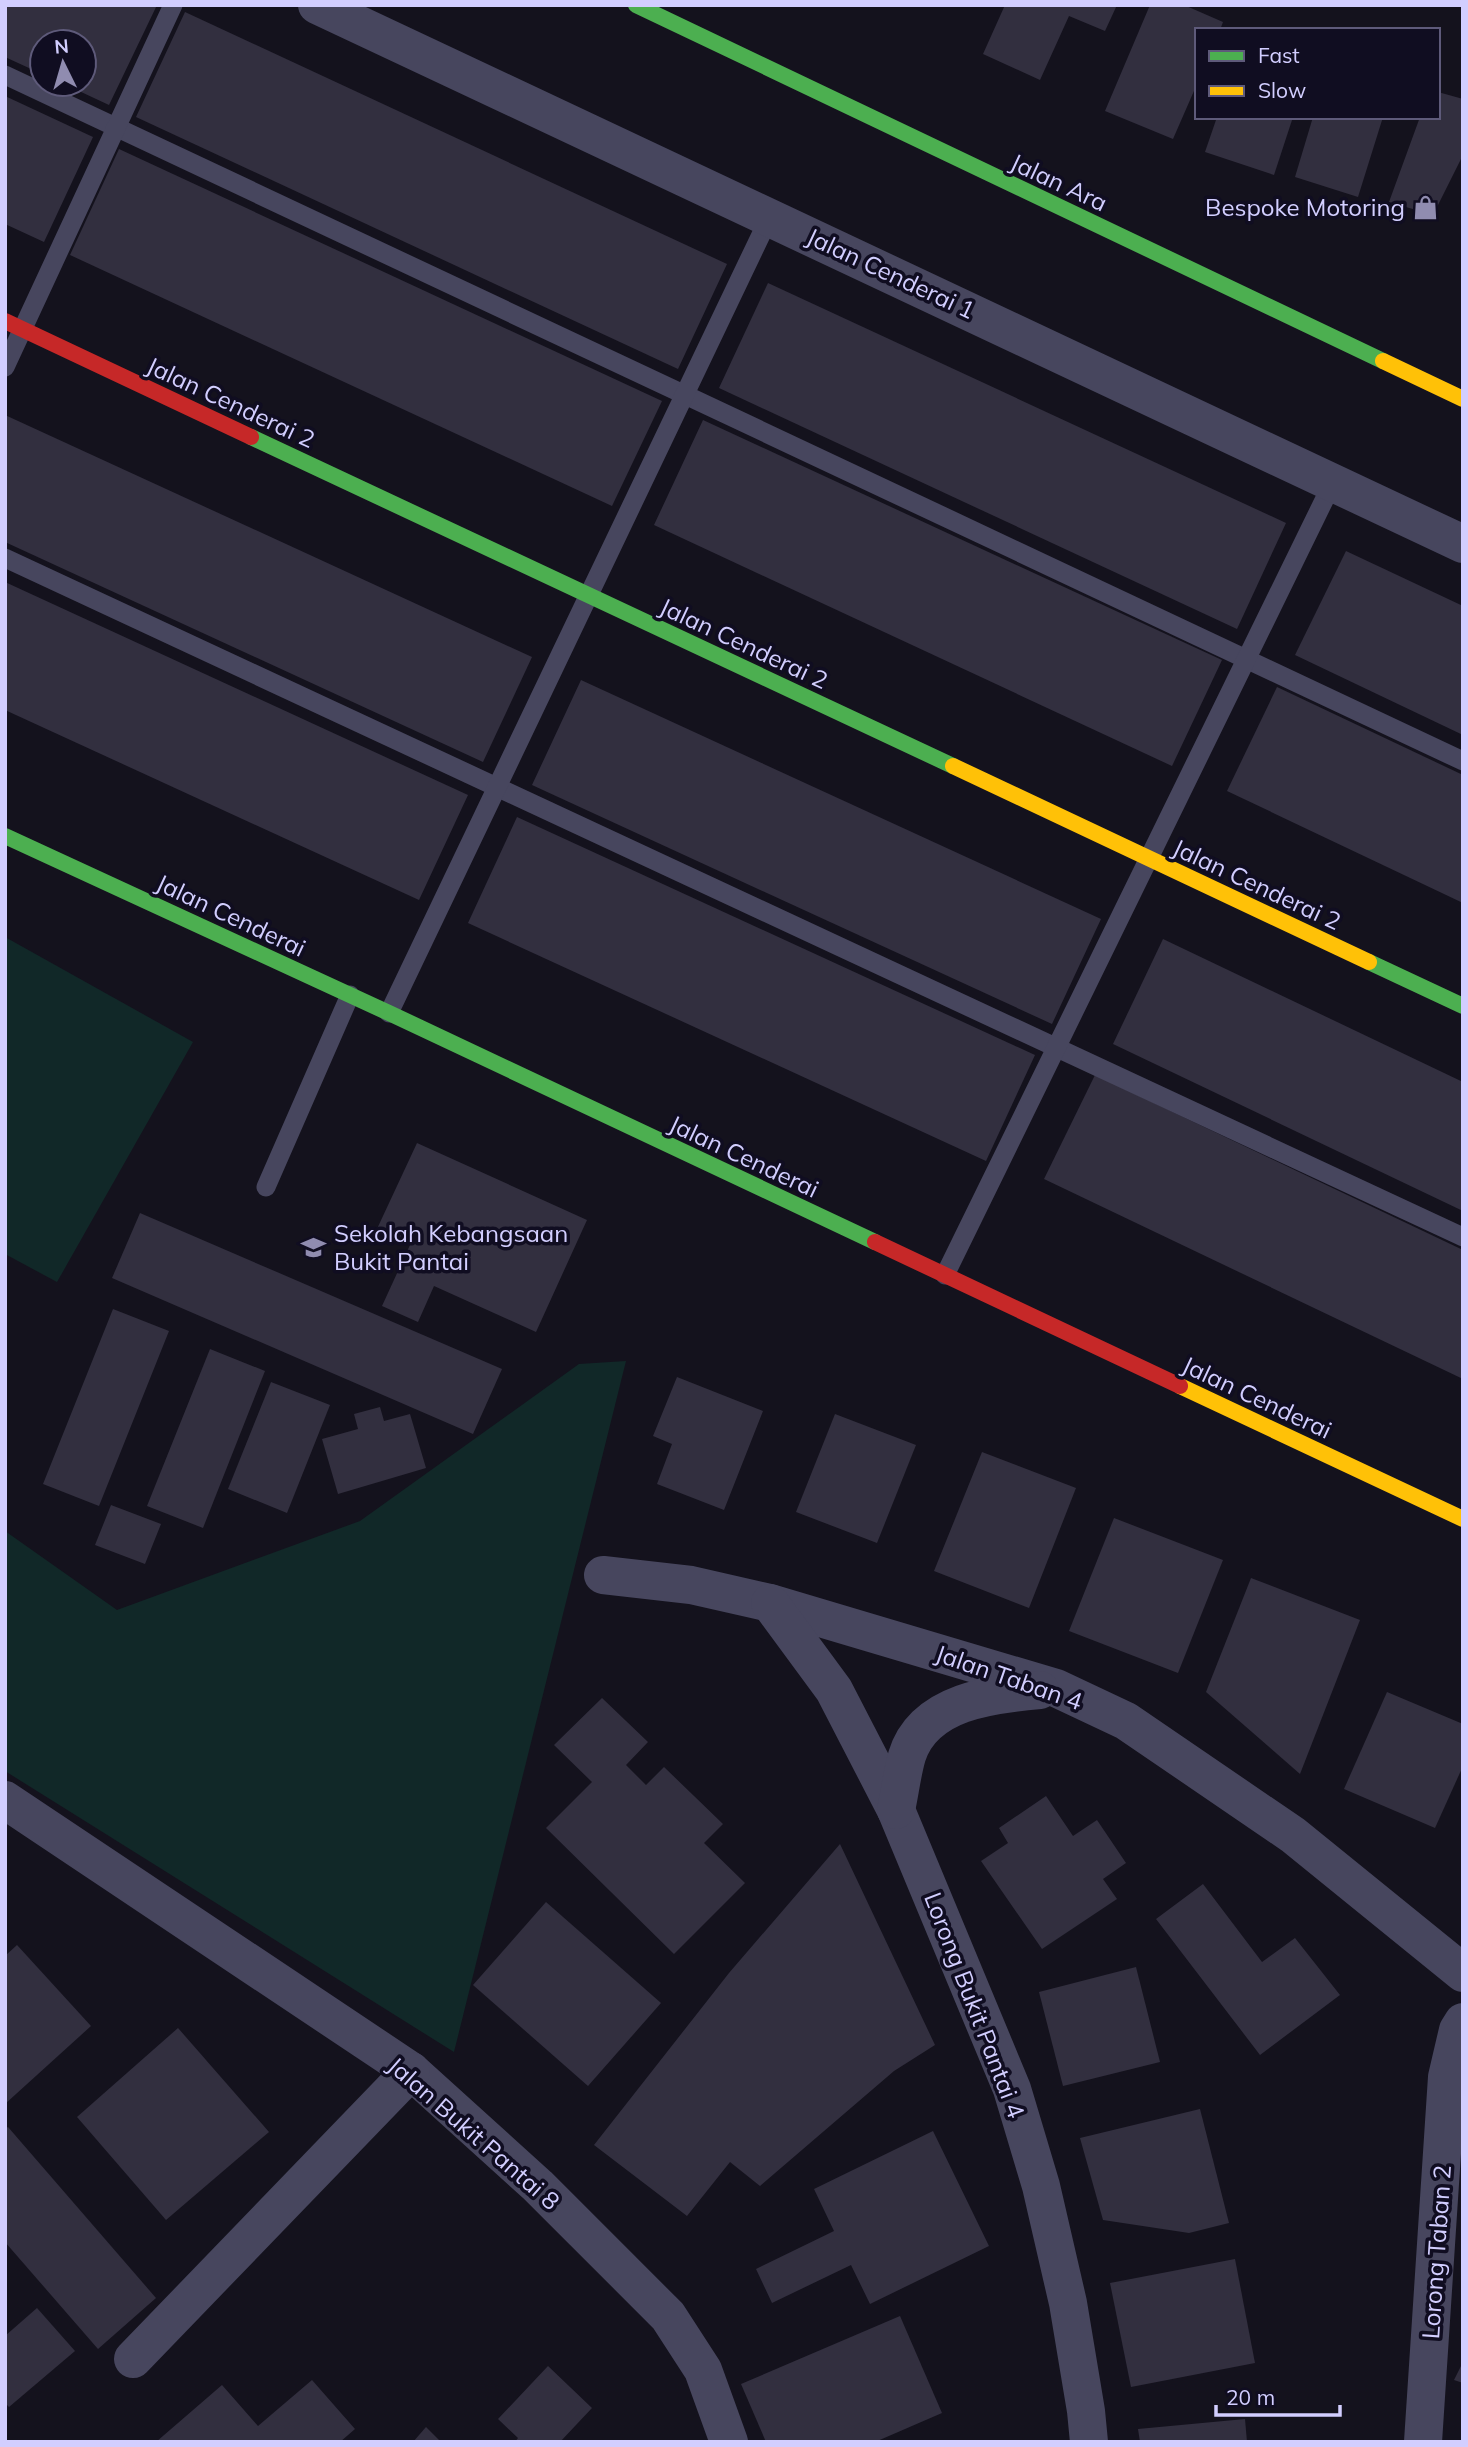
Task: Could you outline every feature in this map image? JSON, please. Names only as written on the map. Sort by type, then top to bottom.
[{"type":"street","name":"Jalan Cenderai 1","points":[[317,5],[1463,544]]},
{"type":"street","name":"Jalan Ara","points":[[636,5],[1463,399]]},
{"type":"street","name":"Jalan Cenderai 2","points":[[14,325],[1463,1006]]},
{"type":"street","name":"Jalan Cenderai","points":[[5,836],[389,1013],[1463,1518]]},
{"type":"street","name":"Jalan Taban 4","points":[[603,1575],[691,1585],[770,1603],[1056,1688],[1126,1721],[1293,1835],[1463,1973]]},
{"type":"street","name":"Lorong Bukit Pantai 4","points":[[770,1603],[834,1690],[896,1810],[1012,2089],[1041,2186],[1068,2303],[1086,2411],[1088,2442]]},
{"type":"street","points":[[896,1810],[908,1754],[919,1733],[939,1716],[963,1702],[991,1695],[1056,1688]]},
{"type":"street","name":"Jalan Bukit Pantai 8","points":[[5,1800],[411,2071],[538,2186],[668,2316],[703,2370],[729,2442]]},
{"type":"street","name":"Lorong Taban 2","points":[[1423,2442],[1447,2077],[1458,2030],[1463,2022]]},
{"type":"street","points":[[133,2359],[411,2071]]},
{"type":"lane","points":[[5,367],[14,325],[117,127],[173,5]]},
{"type":"lane","points":[[5,75],[1463,761]]},
{"type":"lane","points":[[389,1013],[770,216]]},
{"type":"lane","points":[[945,1275],[1333,482]]},
{"type":"lane","points":[[5,558],[1463,1237]]},
{"type":"lane","points":[[266,1187],[349,995]]},
{"type":"green space","points":[[5,937],[193,1042],[57,1282],[5,1254]]},
{"type":"green space","points":[[626,1361],[454,2052],[5,1771],[5,1531],[117,1610],[360,1521],[579,1364]]},
{"type":"building","points":[[5,5],[157,5],[109,105],[94,98],[98,98],[98,28],[28,28],[28,68],[5,57]]},
{"type":"building","points":[[1005,5],[1117,5],[1105,31],[1069,16],[1040,80],[983,54]]},
{"type":"building","points":[[1150,5],[1184,5],[1223,22],[1221,28],[1195,28],[1195,89],[1173,139],[1105,111]]},
{"type":"building","points":[[185,12],[727,264],[678,369],[136,117]]},
{"type":"building","points":[[1440,93],[1463,99],[1463,155],[1433,215],[1389,202],[1419,119],[1440,119]]},
{"type":"building","points":[[5,96],[93,137],[44,242],[5,224]]},
{"type":"building","points":[[1216,119],[1292,119],[1274,175],[1205,152]]},
{"type":"building","points":[[1312,119],[1382,119],[1358,197],[1295,177]]},
{"type":"building","points":[[119,149],[662,401],[612,506],[70,255]]},
{"type":"building","points":[[768,283],[1286,523],[1237,629],[719,388]]},
{"type":"building","points":[[5,415],[532,657],[483,762],[5,542]]},
{"type":"building","points":[[703,420],[1222,660],[1172,766],[654,525]]},
{"type":"building","points":[[1346,551],[1463,606],[1463,735],[1295,655]]},
{"type":"building","points":[[5,582],[468,795],[419,900],[5,710]]},
{"type":"building","points":[[581,680],[1101,919],[1052,1024],[532,785]]},
{"type":"building","points":[[1277,687],[1463,775],[1463,903],[1227,791]]},
{"type":"building","points":[[517,817],[1035,1055],[986,1161],[468,923]]},
{"type":"building","points":[[1163,939],[1463,1082],[1463,1211],[1113,1044]]},
{"type":"building","points":[[1095,1075],[1463,1250],[1463,1379],[1044,1179]]},
{"type":"building","points":[[417,1143],[587,1220],[536,1332],[434,1286],[418,1322],[382,1306],[410,1245],[376,1231]]},
{"type":"building","points":[[140,1213],[502,1369],[473,1434],[112,1278]]},
{"type":"building","points":[[113,1309],[169,1331],[99,1506],[43,1484]]},
{"type":"building","points":[[210,1349],[265,1371],[203,1528],[147,1506]]},
{"type":"building","points":[[677,1377],[763,1411],[724,1510],[657,1484],[672,1444],[653,1436]]},
{"type":"building","points":[[271,1382],[330,1405],[287,1513],[228,1489]]},
{"type":"building","points":[[380,1407],[384,1421],[410,1414],[426,1468],[338,1494],[322,1439],[358,1429],[354,1414]]},
{"type":"building","points":[[835,1414],[916,1445],[877,1543],[796,1512]]},
{"type":"building","points":[[982,1452],[1076,1488],[1029,1608],[934,1571]]},
{"type":"building","points":[[111,1505],[161,1524],[145,1564],[95,1545]]},
{"type":"building","points":[[1114,1518],[1223,1560],[1178,1673],[1069,1631]]},
{"type":"building","points":[[1251,1578],[1360,1620],[1300,1774],[1206,1692]]},
{"type":"building","points":[[1387,1692],[1463,1724],[1463,1766],[1435,1828],[1344,1789]]},
{"type":"building","points":[[602,1698],[648,1742],[626,1765],[646,1785],[664,1767],[723,1824],[704,1843],[745,1883],[674,1954],[546,1828],[592,1782],[554,1745]]},
{"type":"building","points":[[1046,1796],[1073,1836],[1097,1820],[1126,1863],[1103,1879],[1117,1899],[1042,1949],[981,1861],[1008,1843],[999,1828]]},
{"type":"building","points":[[840,1844],[935,2045],[894,2071],[760,2186],[730,2162],[687,2216],[594,2145],[729,1973]]},
{"type":"building","points":[[1203,1884],[1262,1962],[1295,1938],[1340,1995],[1260,2055],[1156,1919]]},
{"type":"building","points":[[546,1902],[661,2003],[588,2086],[473,1985]]},
{"type":"building","points":[[17,1945],[91,2026],[5,2104],[5,1956]]},
{"type":"building","points":[[1136,1967],[1160,2062],[1063,2086],[1039,1992]]},
{"type":"building","points":[[178,2028],[269,2132],[166,2220],[77,2117]]},
{"type":"building","points":[[1200,2109],[1229,2223],[1189,2233],[1103,2220],[1080,2138]]},
{"type":"building","points":[[8,2127],[156,2298],[98,2349],[5,2242],[5,2129]]},
{"type":"building","points":[[933,2131],[989,2246],[870,2304],[851,2265],[772,2303],[756,2269],[834,2231],[814,2189]]},
{"type":"building","points":[[1235,2259],[1255,2363],[1131,2387],[1110,2283]]},
{"type":"building","points":[[37,2308],[75,2351],[9,2407],[5,2403],[5,2336]]},
{"type":"building","points":[[900,2316],[942,2413],[875,2442],[766,2442],[741,2384]]},
{"type":"building","points":[[1463,2362],[1463,2383],[1454,2380]]},
{"type":"building","points":[[548,2366],[592,2408],[560,2442],[515,2442],[518,2438],[498,2419]]},
{"type":"building","points":[[312,2380],[355,2429],[340,2442],[156,2442],[222,2385],[258,2426]]},
{"type":"building","points":[[1245,2419],[1247,2442],[1140,2442],[1138,2429]]},
{"type":"building","points":[[426,2427],[441,2442],[413,2442]]},
{"type":"traffic: fast","points":[[636,5],[1383,361]]},
{"type":"traffic: fast","points":[[251,437],[953,766]]},
{"type":"traffic: fast","points":[[5,836],[875,1242]]},
{"type":"traffic: fast","points":[[1369,962],[1463,1006]]},
{"type":"traffic: slow","points":[[1383,361],[1463,399]]},
{"type":"traffic: slow","points":[[953,766],[1369,962]]},
{"type":"traffic: slow","points":[[1180,1386],[1463,1519]]},
{"type":"traffic: jam","points":[[5,321],[251,437]]},
{"type":"traffic: jam","points":[[875,1242],[1180,1386]]},
{"type":"place","name":"Bespoke Motoring","points":[[1425,207]]},
{"type":"place","name":"Sekolah Kebangsaan Bukit Pantai","points":[[314,1247]]}]
